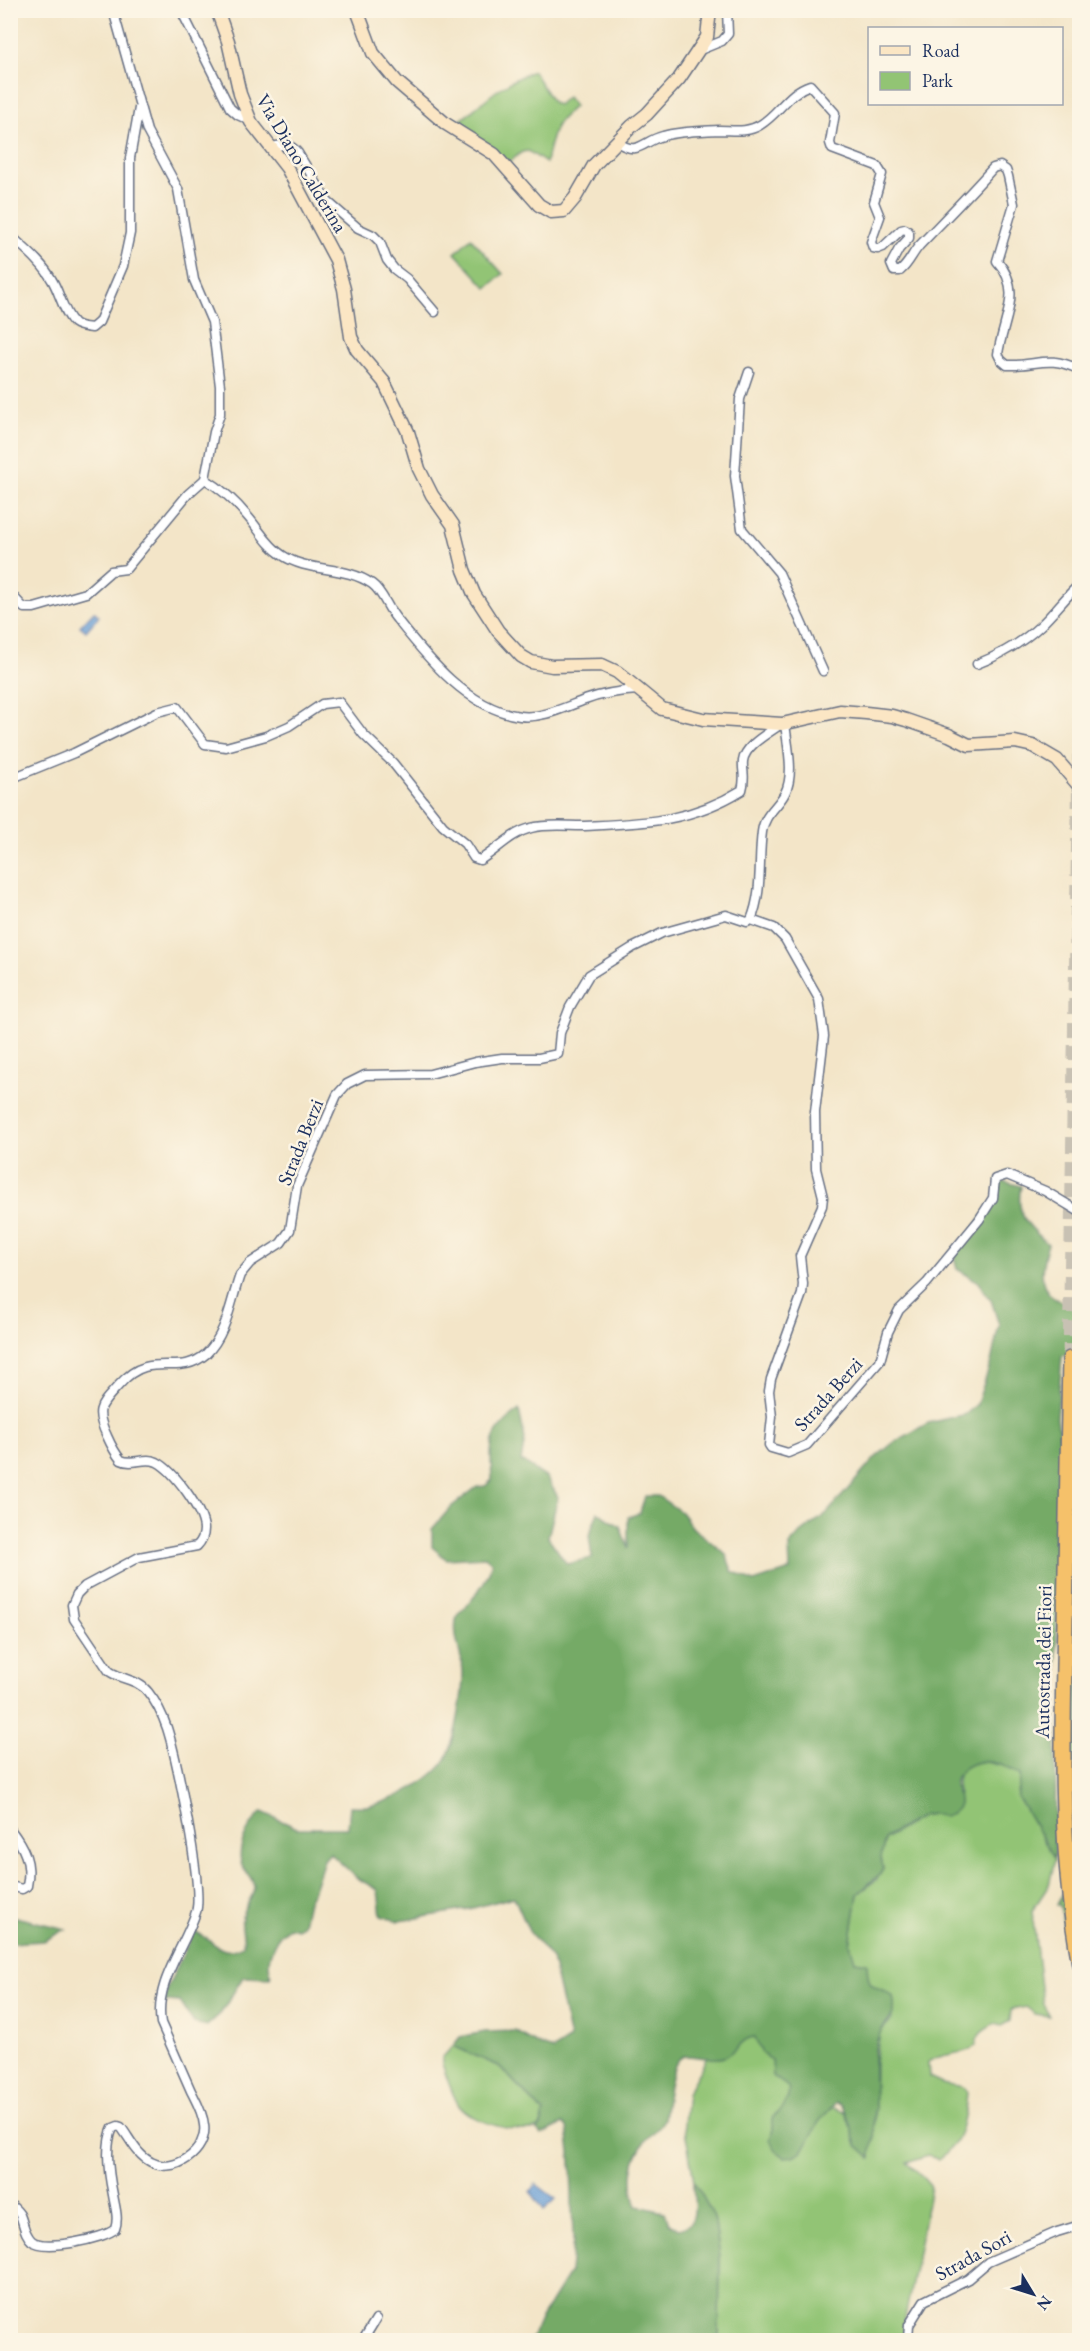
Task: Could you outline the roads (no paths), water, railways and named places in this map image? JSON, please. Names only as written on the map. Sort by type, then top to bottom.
[{"type":"highway","name":"Autostrada dei Fiori","points":[[1070,1359],[1063,1676],[1063,1803],[1071,1906],[1080,1964]]},
{"type":"main road","name":"Via Diano Calderina","points":[[217,10],[228,41],[240,94],[251,122],[287,168],[336,260],[344,289],[351,337],[357,350],[384,382],[404,423],[419,469],[432,495],[453,525],[464,570],[485,613],[521,656],[531,662],[552,666],[602,665],[616,672],[662,709],[677,714],[726,722],[783,723],[840,711],[866,713],[906,720],[949,735],[969,746],[1015,742],[1033,746],[1057,760],[1080,787]]},
{"type":"main road","points":[[357,10],[373,53],[397,82],[446,124],[494,154],[539,205],[551,212],[564,211],[575,198],[594,165],[647,114],[679,79],[706,37],[710,10]]},
{"type":"street","points":[[10,16],[13,10]]},
{"type":"street","points":[[10,593],[24,608],[34,608],[86,593],[111,571],[126,569],[188,494],[205,479],[220,414],[220,386],[212,322],[194,280],[178,189],[147,131],[113,10]]},
{"type":"street","points":[[181,10],[230,108],[251,122]]},
{"type":"street","points":[[699,50],[722,41],[728,34],[727,10]]},
{"type":"street","points":[[616,142],[626,148],[640,148],[663,135],[716,130],[740,132],[758,127],[771,117],[784,101],[802,87],[810,85],[835,112],[830,143],[832,149],[877,166],[882,174],[874,202],[880,217],[872,242],[873,248],[883,247],[901,230],[905,229],[909,232],[909,237],[891,264],[894,271],[900,271],[906,267],[917,249],[958,208],[993,168],[1000,166],[1006,170],[1014,204],[997,261],[1007,272],[1012,292],[998,354],[1007,364],[1052,360],[1064,362],[1080,370]]},
{"type":"street","points":[[12,238],[39,262],[52,280],[74,323],[92,328],[99,322],[123,266],[130,233],[130,158],[140,105]]},
{"type":"street","points":[[272,147],[284,144],[292,146],[328,202],[358,228],[374,235],[380,242],[387,260],[408,279],[435,312]]},
{"type":"street","points":[[749,372],[740,399],[735,476],[741,529],[779,573],[823,671]]},
{"type":"street","points":[[205,479],[223,490],[248,516],[268,543],[291,561],[356,574],[374,585],[393,615],[423,651],[468,696],[489,707],[521,717],[557,712],[586,699],[615,691],[638,690]]},
{"type":"street","points":[[977,664],[1006,651],[1040,626],[1058,604],[1080,584]]},
{"type":"street","points":[[10,779],[74,753],[157,712],[177,707],[206,744],[226,747],[266,736],[289,726],[321,704],[339,702],[363,734],[393,763],[429,811],[465,844],[474,858],[480,860],[500,844],[530,828],[649,822],[678,818],[711,808],[742,790],[745,777],[742,762],[746,753],[783,723]]},
{"type":"street","points":[[751,920],[759,891],[764,820],[784,796],[789,784],[783,723]]},
{"type":"street","name":"Strada Berzi","points":[[10,2204],[20,2213],[28,2236],[37,2244],[54,2246],[106,2235],[115,2229],[117,2220],[110,2163],[110,2139],[113,2128],[121,2127],[145,2159],[156,2165],[165,2166],[175,2165],[190,2156],[200,2144],[204,2134],[202,2115],[161,2023],[158,2010],[161,1991],[195,1916],[199,1901],[186,1813],[171,1740],[148,1692],[137,1682],[116,1676],[109,1671],[86,1639],[72,1611],[73,1600],[85,1586],[139,1557],[193,1547],[201,1541],[204,1530],[200,1515],[183,1488],[163,1467],[153,1461],[132,1463],[121,1460],[100,1420],[102,1406],[136,1370],[151,1366],[187,1364],[204,1355],[212,1347],[223,1328],[244,1268],[281,1243],[290,1230],[297,1186],[322,1126],[342,1089],[356,1079],[365,1076],[430,1074],[475,1062],[502,1058],[538,1059],[558,1054],[560,1033],[570,1007],[589,975],[632,948],[662,933],[726,915],[774,927],[784,939],[819,999],[824,1036],[816,1112],[816,1169],[823,1197],[822,1206],[800,1256],[802,1294],[771,1379],[769,1391],[772,1417],[769,1445],[771,1448],[788,1453],[807,1445],[880,1361],[888,1332],[899,1310],[927,1283],[979,1220],[993,1198],[994,1179],[1007,1175],[1045,1191],[1080,1212]]},
{"type":"street","points":[[10,1829],[28,1858],[28,1879],[25,1888],[10,1886]]},
{"type":"street","name":"Strada Sori","points":[[908,2340],[909,2325],[924,2301],[968,2279],[988,2262],[1028,2243],[1080,2225]]},
{"type":"street","points":[[363,2340],[376,2319]]},
{"type":"water","points":[[94,611],[99,616],[86,631],[80,626]]},
{"type":"water","points":[[536,2184],[556,2199],[544,2210],[530,2191]]},
{"type":"tunnel","points":[[1070,1359],[1080,755]]}]
